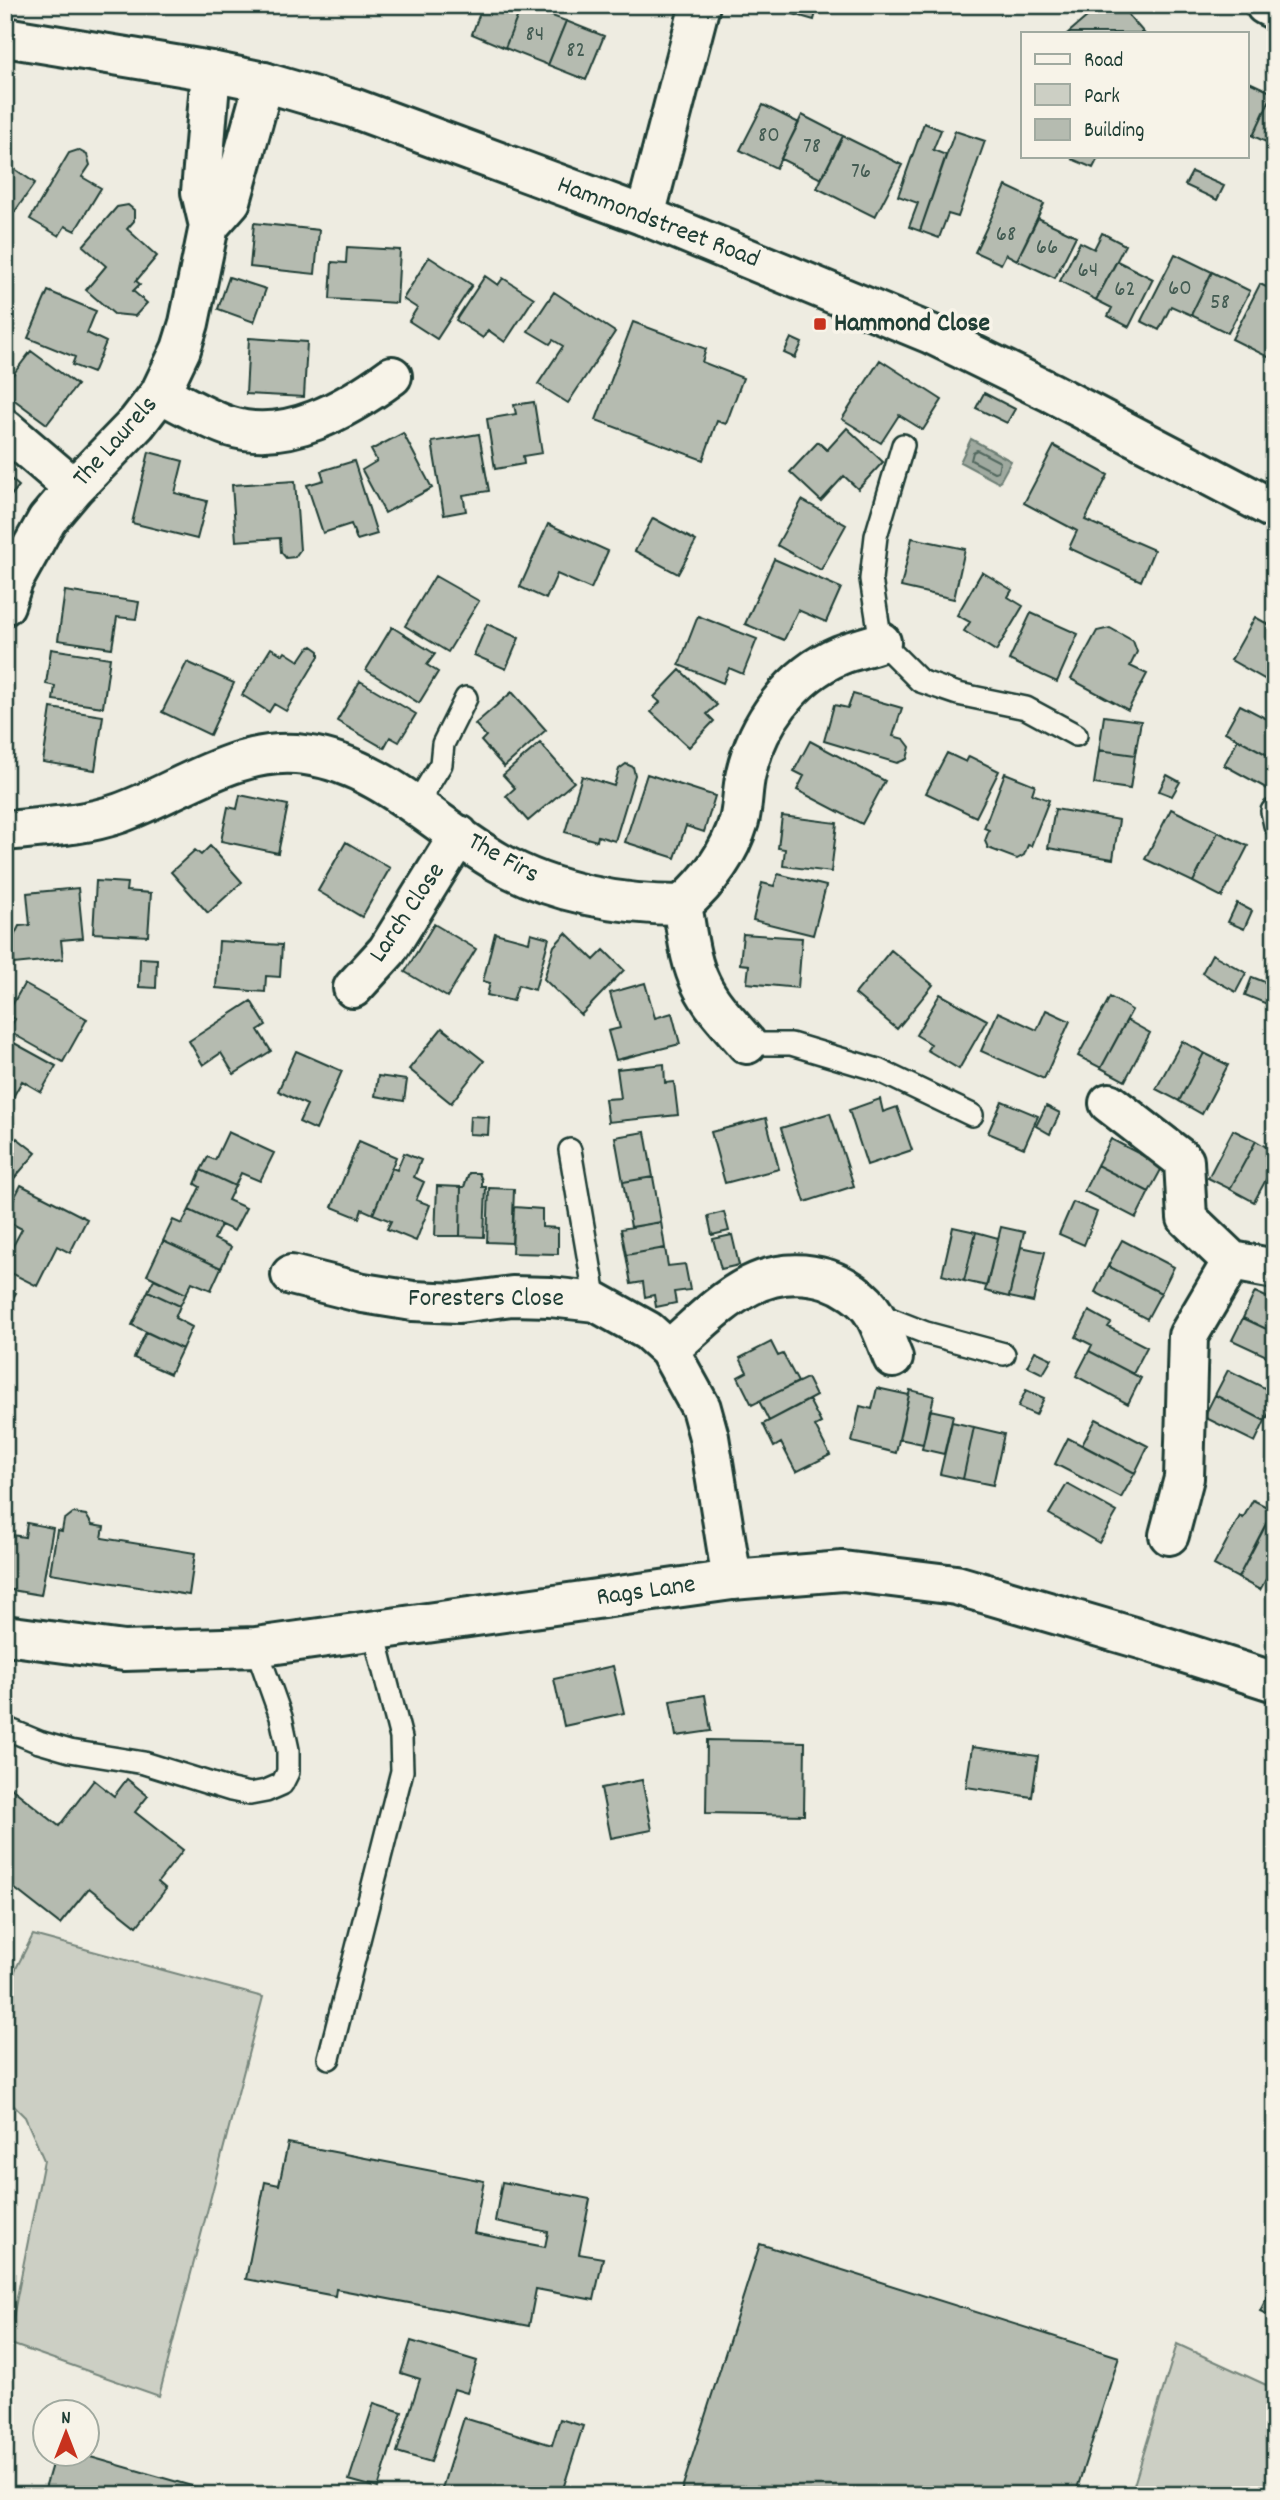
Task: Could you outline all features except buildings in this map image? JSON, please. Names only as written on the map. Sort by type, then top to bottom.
[{"type":"street","points":[[645,216],[700,5]]},
{"type":"street","points":[[1265,5],[1275,10]]},
{"type":"street","name":"Hammondstreet Road","points":[[5,37],[264,82],[352,108],[645,216],[931,334],[1051,392],[1275,510]]},
{"type":"street","name":"The Laurels","points":[[5,605],[13,581],[47,520],[137,423],[160,393],[181,349],[209,226],[201,192],[211,71]]},
{"type":"street","name":"The Laurels","points":[[209,226],[231,201],[264,82]]},
{"type":"street","points":[[160,393],[228,426],[251,431],[277,430],[304,425],[333,412],[364,397],[392,376]]},
{"type":"street","points":[[5,429],[74,488]]},
{"type":"street","points":[[747,1044],[715,1006],[702,985],[693,962],[682,905],[702,888],[728,846],[739,821],[746,773],[753,750],[774,710],[794,686],[814,671],[838,656],[881,642]]},
{"type":"street","name":"The Firs","points":[[5,831],[86,823],[119,814],[156,799],[222,767],[262,755],[305,755],[332,761],[384,784],[497,862],[533,879],[611,898],[654,905],[682,905]]},
{"type":"street","name":"Larch Close","points":[[353,988],[387,951],[459,835]]},
{"type":"street","points":[[1109,1103],[1185,1161],[1187,1218],[1232,1261],[1275,1269]]},
{"type":"street","points":[[1169,1535],[1184,1478],[1188,1336],[1232,1261]]},
{"type":"street","points":[[669,1350],[729,1297],[752,1283],[791,1273],[816,1276],[840,1284],[862,1299],[873,1313],[893,1358]]},
{"type":"street","name":"Foresters Close","points":[[291,1275],[363,1293],[413,1301],[459,1303],[512,1296],[596,1302],[648,1331],[669,1350],[701,1408],[709,1437],[732,1580]]},
{"type":"street","name":"Rags Lane","points":[[5,1635],[18,1639],[124,1651],[256,1647],[732,1580],[843,1572],[956,1585],[1275,1682]]},
{"type":"lane","points":[[903,445],[876,536],[871,579],[881,642],[920,681],[958,694],[1026,708],[1076,735]]},
{"type":"lane","points":[[416,805],[441,764],[443,744],[466,698]]},
{"type":"lane","points":[[747,1044],[791,1044],[878,1070],[972,1115]]},
{"type":"lane","points":[[570,1150],[596,1302]]},
{"type":"lane","points":[[873,1313],[926,1333],[1004,1354]]},
{"type":"lane","points":[[329,2058],[402,1771],[401,1738],[374,1632]]},
{"type":"lane","points":[[5,1728],[70,1751],[144,1763],[231,1790],[250,1794],[266,1791],[282,1784],[288,1772],[288,1750],[281,1717],[256,1647]]},
{"type":"green space","points":[[33,1935],[263,1997],[159,2396],[8,2343],[44,2160],[25,2117],[5,2097],[5,1990]]},
{"type":"green space","points":[[1177,2344],[1275,2389],[1275,2495],[1131,2495]]},
{"type":"water","points":[[971,439],[1011,461],[999,483],[960,462]]},
{"type":"place","name":"Hammond Close","points":[[820,324]]}]
